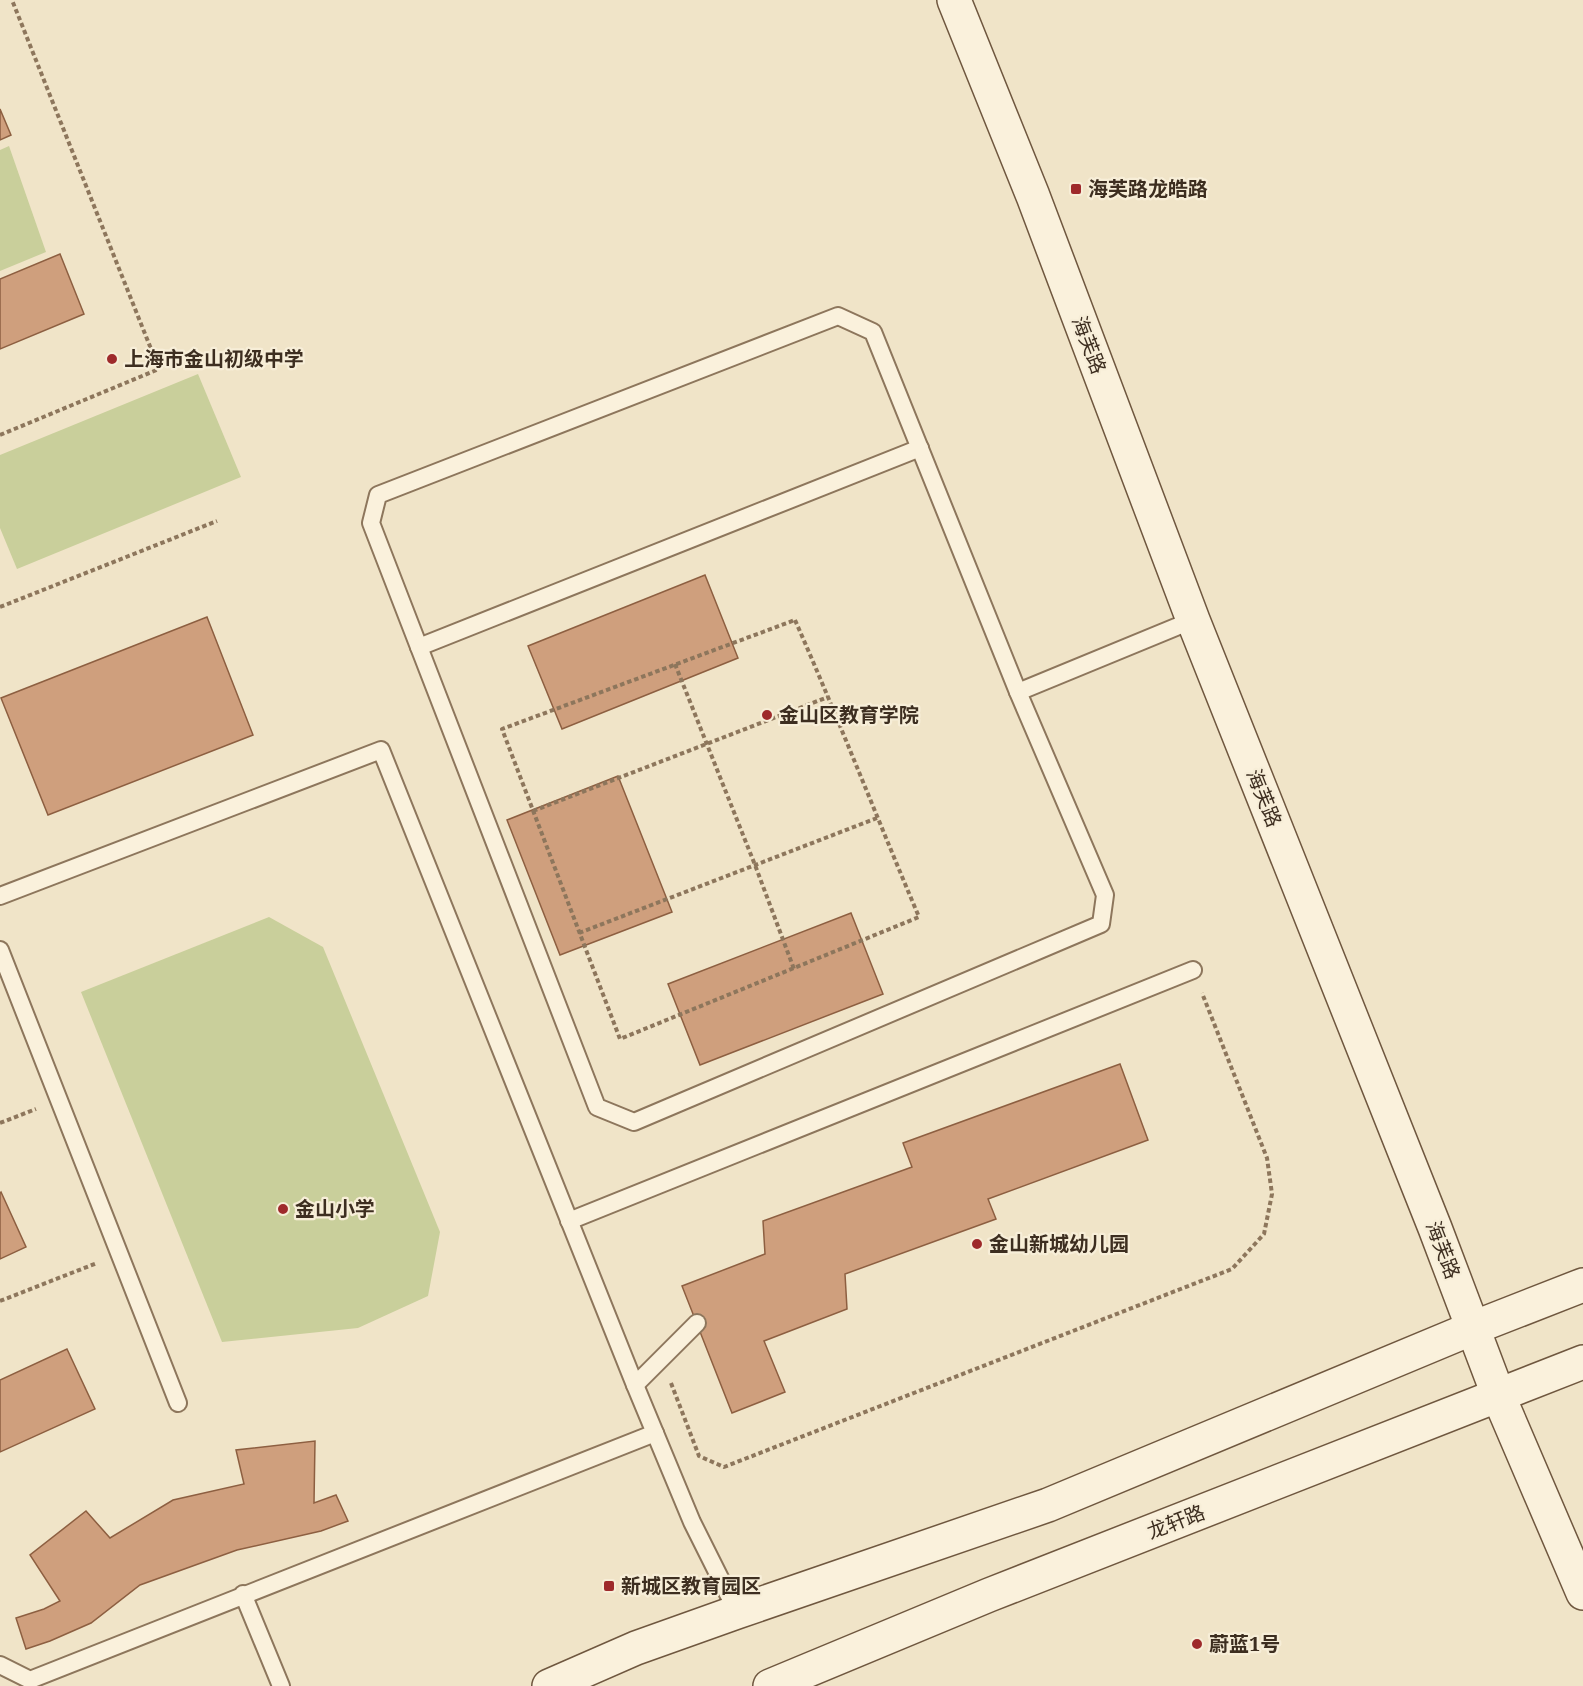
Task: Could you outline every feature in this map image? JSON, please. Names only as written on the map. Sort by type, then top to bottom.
[{"type":"street","name":"海芙路","points":[[954,0],[1033,196],[1193,620],[1422,1195],[1499,1397],[1583,1593]]},
{"type":"street","points":[[549,1686],[636,1648],[1048,1505],[1473,1328],[1583,1285]]},
{"type":"street","name":"龙轩路","points":[[770,1686],[989,1595],[1499,1397],[1583,1362]]},
{"type":"lane","points":[[838,316],[873,332],[1018,692],[1105,895],[1101,924],[634,1122],[597,1107],[419,647],[371,523],[378,495],[838,316]]},
{"type":"lane","points":[[419,647],[920,448]]},
{"type":"lane","points":[[1018,692],[1193,620]]},
{"type":"lane","points":[[0,896],[381,750],[635,1385],[692,1522],[737,1612]]},
{"type":"lane","points":[[0,950],[178,1403]]},
{"type":"lane","points":[[569,1221],[1193,970]]},
{"type":"lane","points":[[635,1385],[697,1323]]},
{"type":"lane","points":[[0,1665],[30,1680],[655,1433]]},
{"type":"lane","points":[[243,1594],[281,1686]]},
{"type":"path","points":[[0,435],[159,369],[12,0]]},
{"type":"path","points":[[0,607],[217,521]]},
{"type":"path","points":[[795,620],[828,697],[919,917],[620,1039],[502,729],[795,620]]},
{"type":"path","points":[[675,664],[794,969]]},
{"type":"path","points":[[533,811],[828,697]]},
{"type":"path","points":[[579,933],[877,818]]},
{"type":"path","points":[[662,1359],[699,1456],[724,1467],[1232,1269],[1264,1234],[1272,1194],[1267,1158],[1193,970]]},
{"type":"path","points":[[0,1123],[58,1100]]},
{"type":"path","points":[[0,1302],[120,1254]]},
{"type":"green space","points":[[9,146],[46,252],[0,271],[0,150]]},
{"type":"green space","points":[[198,374],[241,477],[17,569],[0,528],[0,455]]},
{"type":"green space","points":[[269,917],[323,947],[440,1232],[428,1296],[358,1328],[222,1342],[81,992]]},
{"type":"building","points":[[0,109],[11,135],[0,140]]},
{"type":"building","points":[[60,254],[84,314],[0,349],[0,279]]},
{"type":"building","points":[[705,575],[738,658],[562,729],[528,646]]},
{"type":"building","points":[[207,617],[253,735],[48,815],[1,698]]},
{"type":"building","points":[[618,776],[672,912],[560,955],[507,820]]},
{"type":"building","points":[[851,913],[883,994],[700,1065],[668,984]]},
{"type":"building","points":[[1120,1064],[1148,1140],[988,1199],[996,1219],[845,1274],[847,1309],[764,1341],[785,1392],[732,1413],[682,1286],[765,1254],[763,1221],[912,1167],[903,1143]]},
{"type":"building","points":[[0,1193],[26,1247],[0,1259]]},
{"type":"building","points":[[67,1349],[95,1409],[0,1452],[0,1380]]},
{"type":"building","points":[[315,1441],[314,1503],[336,1495],[348,1521],[321,1531],[237,1550],[140,1585],[91,1623],[26,1649],[16,1618],[60,1601],[30,1555],[86,1511],[110,1538],[173,1500],[244,1484],[236,1450]]},
{"type":"place","name":"海芙路龙皓路","points":[[1076,189]]},
{"type":"place","name":"上海市金山初级中学","points":[[112,359]]},
{"type":"place","name":"金山区教育学院","points":[[767,715]]},
{"type":"place","name":"金山小学","points":[[283,1209]]},
{"type":"place","name":"金山新城幼儿园","points":[[977,1244]]},
{"type":"place","name":"新城区教育园区","points":[[609,1586]]},
{"type":"place","name":"蔚蓝1号","points":[[1197,1644]]}]
